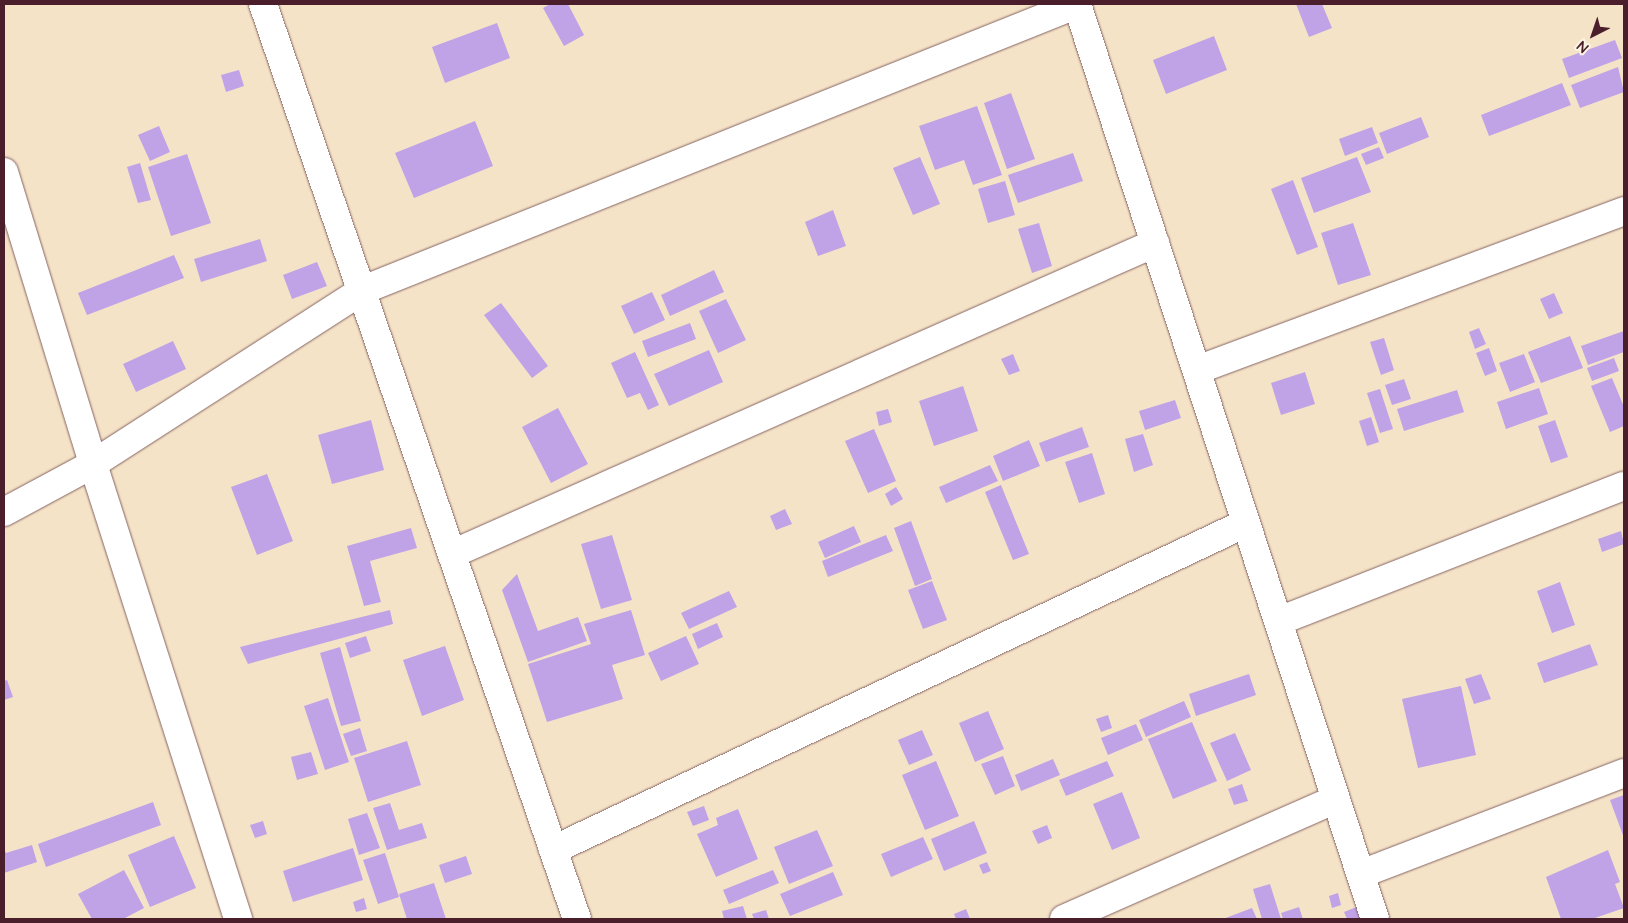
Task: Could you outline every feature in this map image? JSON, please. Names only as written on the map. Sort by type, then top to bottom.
[{"type":"street","points":[[263,4],[364,290],[577,919]]},
{"type":"street","points":[[4,512],[93,464],[364,290],[1078,4],[1376,919]]},
{"type":"street","points":[[4,172],[93,464],[238,919]]},
{"type":"street","points":[[1197,370],[1624,211]]},
{"type":"street","points":[[452,554],[1155,242]]},
{"type":"street","points":[[1279,621],[1624,486]]},
{"type":"street","points":[[553,850],[1246,523]]},
{"type":"street","points":[[1360,874],[1624,773]]},
{"type":"street","points":[[1064,919],[1336,799]]},
{"type":"building","points":[[550,4],[568,4],[584,35],[564,46],[543,8]]},
{"type":"building","points":[[1296,4],[1322,4],[1332,28],[1309,37]]},
{"type":"building","points":[[497,23],[510,58],[445,83],[432,47]]},
{"type":"building","points":[[1214,36],[1227,70],[1166,94],[1153,60]]},
{"type":"building","points":[[1615,40],[1622,58],[1569,78],[1562,59]]},
{"type":"building","points":[[1618,67],[1624,92],[1580,108],[1571,85]]},
{"type":"building","points":[[239,70],[244,86],[226,92],[221,75]]},
{"type":"building","points":[[1562,83],[1571,105],[1489,136],[1481,115]]},
{"type":"building","points":[[1011,93],[1035,159],[1007,169],[984,103]]},
{"type":"building","points":[[977,106],[1002,175],[973,185],[964,160],[935,170],[919,126]]},
{"type":"building","points":[[1421,117],[1429,137],[1387,154],[1379,133]]},
{"type":"building","points":[[475,121],[493,166],[414,198],[395,153]]},
{"type":"building","points":[[159,126],[170,152],[150,161],[138,135]]},
{"type":"building","points":[[1372,127],[1378,143],[1345,156],[1339,139]]},
{"type":"building","points":[[1379,147],[1384,158],[1366,165],[1361,154]]},
{"type":"building","points":[[1073,153],[1083,181],[1018,203],[1008,175]]},
{"type":"building","points":[[187,154],[211,223],[171,236],[148,167]]},
{"type":"building","points":[[920,157],[940,204],[913,215],[893,168]]},
{"type":"building","points":[[1357,157],[1371,192],[1314,213],[1301,178]]},
{"type":"building","points":[[140,163],[151,200],[138,203],[127,167]]},
{"type":"building","points":[[1293,180],[1318,247],[1297,255],[1271,189]]},
{"type":"building","points":[[1005,181],[1015,215],[988,223],[978,189]]},
{"type":"building","points":[[833,210],[846,246],[818,256],[805,222]]},
{"type":"building","points":[[1039,223],[1052,266],[1032,273],[1018,229]]},
{"type":"building","points":[[1353,223],[1371,275],[1338,285],[1321,233]]},
{"type":"building","points":[[260,239],[267,261],[201,282],[194,259]]},
{"type":"building","points":[[174,255],[184,278],[87,315],[78,293]]},
{"type":"building","points":[[317,262],[327,286],[292,299],[283,275]]},
{"type":"building","points":[[714,270],[724,292],[670,316],[661,295]]},
{"type":"building","points":[[652,292],[665,320],[634,334],[621,306]]},
{"type":"building","points":[[1554,293],[1563,313],[1549,319],[1540,299]]},
{"type":"building","points":[[726,299],[746,340],[718,353],[699,311]]},
{"type":"building","points":[[501,303],[548,366],[532,378],[484,315]]},
{"type":"building","points":[[690,323],[696,339],[648,357],[642,341]]},
{"type":"building","points":[[1479,328],[1486,344],[1475,349],[1469,332]]},
{"type":"building","points":[[1624,331],[1624,352],[1588,365],[1581,346]]},
{"type":"building","points":[[1570,336],[1583,368],[1541,383],[1528,352]]},
{"type":"building","points":[[1384,338],[1394,370],[1381,375],[1370,342]]},
{"type":"building","points":[[173,341],[186,369],[136,392],[123,364]]},
{"type":"building","points":[[1489,348],[1497,371],[1485,376],[1476,353]]},
{"type":"building","points":[[709,350],[723,382],[669,406],[654,374]]},
{"type":"building","points":[[635,352],[659,405],[648,410],[640,393],[627,398],[611,363]]},
{"type":"building","points":[[1013,354],[1020,371],[1009,375],[1001,359]]},
{"type":"building","points":[[1524,354],[1535,382],[1510,392],[1499,363]]},
{"type":"building","points":[[1614,358],[1619,371],[1592,381],[1587,368]]},
{"type":"building","points":[[1305,372],[1315,404],[1281,415],[1271,383]]},
{"type":"building","points":[[1612,378],[1624,407],[1624,426],[1610,432],[1591,386]]},
{"type":"building","points":[[1404,379],[1411,399],[1392,405],[1385,385]]},
{"type":"building","points":[[963,386],[978,431],[934,446],[919,401]]},
{"type":"building","points":[[1539,388],[1548,414],[1506,429],[1497,402]]},
{"type":"building","points":[[1380,389],[1393,429],[1380,433],[1367,393]]},
{"type":"building","points":[[1457,390],[1464,412],[1404,431],[1397,409]]},
{"type":"building","points":[[1175,400],[1181,418],[1145,430],[1139,411]]},
{"type":"building","points":[[558,408],[588,464],[551,483],[522,427]]},
{"type":"building","points":[[888,409],[892,422],[879,426],[876,412]]},
{"type":"building","points":[[1371,417],[1379,442],[1367,446],[1359,421]]},
{"type":"building","points":[[371,420],[384,470],[332,484],[318,435]]},
{"type":"building","points":[[1555,420],[1568,457],[1551,463],[1538,426]]},
{"type":"building","points":[[1082,427],[1089,447],[1046,462],[1039,443]]},
{"type":"building","points":[[874,429],[896,481],[868,493],[845,441]]},
{"type":"building","points":[[1143,434],[1153,465],[1134,472],[1125,439]]},
{"type":"building","points":[[1029,440],[1040,466],[1003,481],[993,456]]},
{"type":"building","points":[[1092,453],[1105,494],[1079,503],[1065,462]]},
{"type":"building","points":[[990,465],[998,481],[946,503],[939,487]]},
{"type":"building","points":[[267,474],[293,541],[257,555],[231,487]]},
{"type":"building","points":[[1001,485],[1029,554],[1013,560],[985,492]]},
{"type":"building","points":[[896,487],[903,499],[891,506],[885,494]]},
{"type":"building","points":[[785,509],[792,524],[776,530],[770,516]]},
{"type":"building","points":[[911,521],[932,579],[915,586],[894,528]]},
{"type":"building","points":[[854,526],[861,542],[825,558],[818,542]]},
{"type":"building","points":[[411,528],[417,548],[370,561],[381,602],[364,606],[347,546]]},
{"type":"building","points":[[1621,531],[1624,544],[1602,552],[1598,539]]},
{"type":"building","points":[[612,535],[632,600],[601,609],[581,544]]},
{"type":"building","points":[[886,535],[893,551],[828,577],[822,561]]},
{"type":"building","points":[[517,574],[538,631],[578,617],[587,641],[528,662],[502,590]]},
{"type":"building","points":[[932,581],[947,620],[923,629],[908,590]]},
{"type":"building","points":[[1560,582],[1575,625],[1552,633],[1537,591]]},
{"type":"building","points":[[729,591],[737,607],[689,629],[681,613]]},
{"type":"building","points":[[390,610],[393,624],[248,664],[240,647]]},
{"type":"building","points":[[631,610],[645,655],[612,665],[623,699],[547,722],[528,664],[591,644],[584,624]]},
{"type":"building","points":[[717,623],[723,637],[698,649],[692,634]]},
{"type":"building","points":[[366,636],[371,651],[350,658],[345,643]]},
{"type":"building","points":[[686,636],[699,664],[661,681],[648,653]]},
{"type":"building","points":[[1590,644],[1598,665],[1544,683],[1537,663]]},
{"type":"building","points":[[445,646],[464,700],[422,716],[403,660]]},
{"type":"building","points":[[340,647],[361,721],[341,726],[320,653]]},
{"type":"building","points":[[1249,674],[1256,695],[1196,716],[1189,694]]},
{"type":"building","points":[[1481,674],[1491,699],[1474,704],[1465,679]]},
{"type":"building","points":[[7,680],[13,697],[4,700],[4,681]]},
{"type":"building","points":[[1461,686],[1476,755],[1418,768],[1402,699]]},
{"type":"building","points":[[328,698],[349,762],[325,770],[304,706]]},
{"type":"building","points":[[1184,701],[1191,717],[1146,737],[1139,720]]},
{"type":"building","points":[[988,711],[1004,749],[975,762],[959,723]]},
{"type":"building","points":[[1108,715],[1112,728],[1101,732],[1096,719]]},
{"type":"building","points":[[1192,722],[1217,781],[1173,799],[1148,739]]},
{"type":"building","points":[[1136,724],[1143,740],[1108,755],[1101,738]]},
{"type":"building","points":[[360,728],[367,751],[351,756],[343,734]]},
{"type":"building","points":[[922,730],[933,755],[909,765],[898,740]]},
{"type":"building","points":[[1235,733],[1251,770],[1227,781],[1210,743]]},
{"type":"building","points":[[407,741],[421,785],[368,802],[354,758]]},
{"type":"building","points":[[311,752],[318,774],[297,780],[291,757]]},
{"type":"building","points":[[1003,756],[1015,786],[995,795],[981,764]]},
{"type":"building","points":[[1053,759],[1060,775],[1021,791],[1015,775]]},
{"type":"building","points":[[936,761],[959,816],[925,830],[902,775]]},
{"type":"building","points":[[1107,761],[1114,776],[1066,796],[1059,780]]},
{"type":"building","points":[[1242,784],[1248,801],[1234,805],[1228,789]]},
{"type":"building","points":[[1122,792],[1140,838],[1112,850],[1093,804]]},
{"type":"building","points":[[1624,795],[1624,838],[1610,800]]},
{"type":"building","points":[[153,802],[161,825],[46,867],[38,844]]},
{"type":"building","points":[[390,803],[399,830],[422,823],[427,838],[387,850],[373,808]]},
{"type":"building","points":[[704,806],[709,820],[693,826],[687,812]]},
{"type":"building","points":[[738,809],[758,859],[716,877],[697,834],[718,825],[716,818]]},
{"type":"building","points":[[367,813],[380,848],[359,855],[348,819]]},
{"type":"building","points":[[263,821],[267,834],[255,838],[250,825]]},
{"type":"building","points":[[974,821],[987,853],[944,871],[931,839]]},
{"type":"building","points":[[1047,825],[1052,838],[1038,844],[1032,831]]},
{"type":"building","points":[[817,830],[833,866],[789,884],[774,847]]},
{"type":"building","points":[[174,836],[196,888],[150,907],[128,855]]},
{"type":"building","points":[[923,837],[933,859],[891,877],[881,854]]},
{"type":"building","points":[[32,845],[37,862],[4,873],[4,849],[6,853]]},
{"type":"building","points":[[353,848],[363,880],[293,902],[283,871]]},
{"type":"building","points":[[1608,850],[1620,882],[1615,884],[1624,908],[1592,919],[1561,919],[1546,877]]},
{"type":"building","points":[[385,853],[399,897],[378,904],[363,860]]},
{"type":"building","points":[[466,856],[472,874],[445,883],[439,865]]},
{"type":"building","points":[[987,862],[991,871],[983,874],[979,865]]},
{"type":"building","points":[[124,870],[144,908],[123,919],[92,919],[78,894]]},
{"type":"building","points":[[773,870],[779,883],[729,904],[723,890]]},
{"type":"building","points":[[833,872],[843,895],[790,916],[780,894]]},
{"type":"building","points":[[434,883],[446,919],[407,919],[399,894]]},
{"type":"building","points":[[1270,884],[1281,919],[1262,919],[1253,889]]},
{"type":"building","points":[[1338,893],[1341,905],[1332,908],[1329,896]]},
{"type":"building","points":[[364,898],[367,909],[356,912],[353,902]]},
{"type":"building","points":[[1364,904],[1370,919],[1347,919],[1344,912]]},
{"type":"building","points":[[743,906],[747,919],[724,919],[722,911]]},
{"type":"building","points":[[1299,907],[1303,919],[1283,919],[1281,913]]},
{"type":"building","points":[[1252,908],[1257,919],[1223,919]]},
{"type":"building","points":[[966,909],[970,919],[956,919],[954,914]]},
{"type":"building","points":[[766,910],[769,919],[754,919],[752,914]]}]
